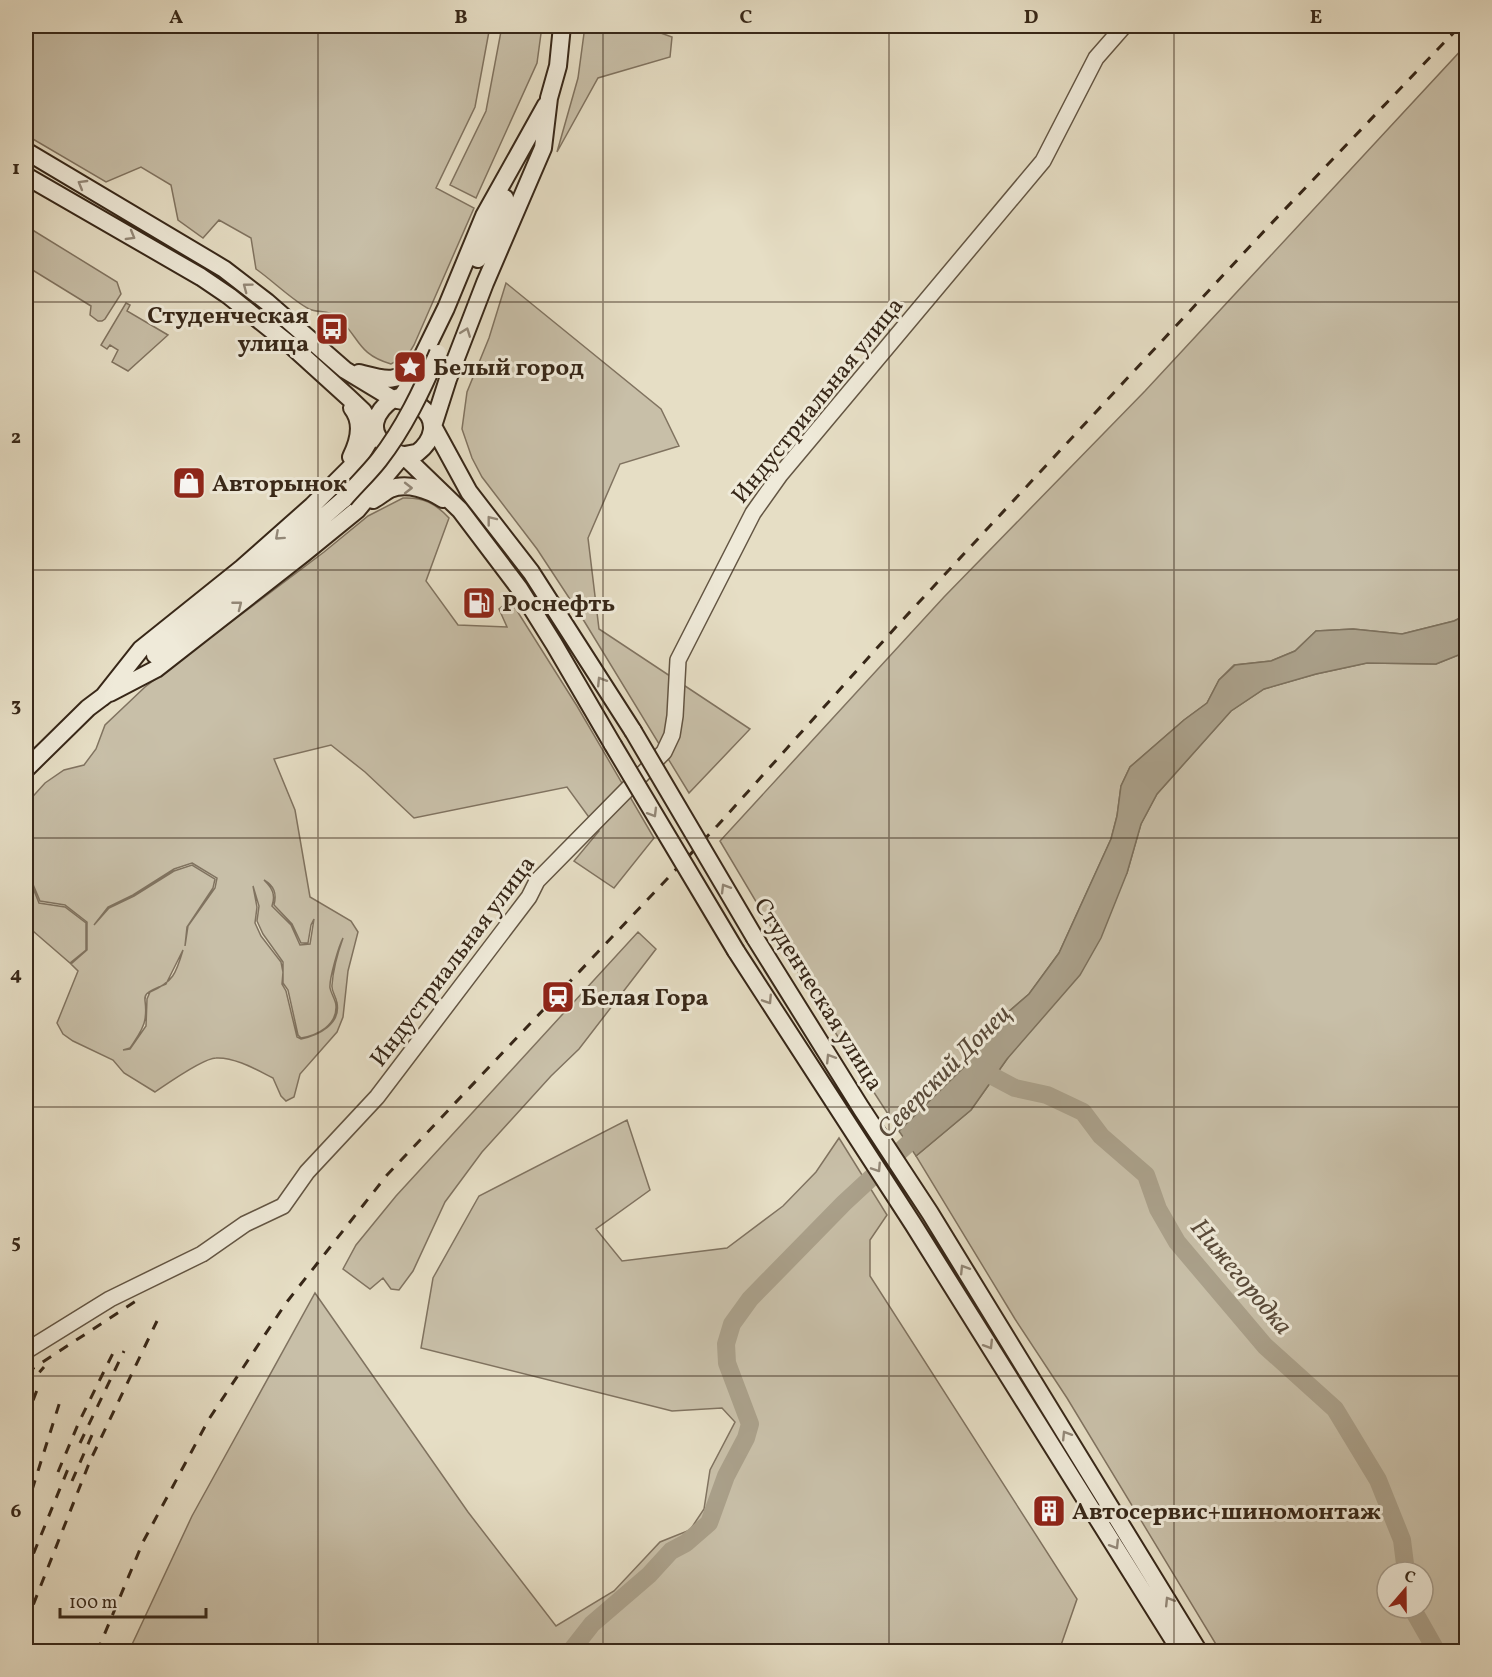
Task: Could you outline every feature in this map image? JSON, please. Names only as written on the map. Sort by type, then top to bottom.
[{"type":"main road","points":[[26,770],[88,708],[290,546],[344,499],[378,461],[424,384],[549,98],[558,66],[562,26]]},
{"type":"main road","points":[[103,697],[141,648],[242,568],[312,506],[358,460],[375,431],[377,415],[383,406],[402,396],[421,362],[484,216],[549,98]]},
{"type":"main road","points":[[26,176],[201,277],[294,348],[363,411],[381,442],[403,455],[417,453],[429,440],[448,379],[485,283],[543,148],[549,98]]},
{"type":"main road","points":[[26,151],[224,269],[267,302],[345,370],[393,399],[420,406],[430,417],[433,426]]},
{"type":"main road","points":[[255,317],[267,302]]},
{"type":"main road","points":[[345,370],[390,381],[405,376],[421,362]]},
{"type":"main road","points":[[312,506],[349,460],[357,444],[360,427],[357,414],[332,384]]},
{"type":"main road","name":"Студенческая улица","points":[[433,426],[469,492],[531,572],[633,731],[755,938],[861,1108],[930,1213],[1198,1652]]},
{"type":"main road","points":[[357,510],[403,455]]},
{"type":"main road","name":"Студенческая улица","points":[[403,455],[460,510],[519,588],[736,951],[913,1224],[1181,1652]]},
{"type":"main road","points":[[103,697],[156,669],[357,510],[392,489],[420,488],[437,495],[460,510]]},
{"type":"street","name":"Индустриальная улица","points":[[26,1351],[110,1299],[202,1254],[245,1224],[284,1206],[307,1172],[377,1097],[529,897],[537,881],[664,752],[672,735],[675,716],[678,660],[753,513],[780,475],[1043,161],[1096,58],[1124,26]]},
{"type":"shaded area","points":[[26,26],[490,26],[475,107],[436,188],[474,208],[408,355],[391,364],[380,360],[365,350],[336,316],[309,309],[296,301],[256,269],[251,238],[219,220],[203,238],[178,220],[171,185],[141,167],[106,182],[26,135]]},
{"type":"shaded area","points":[[502,26],[542,26],[537,63],[476,198],[450,185],[486,111]]},
{"type":"shaded area","points":[[585,26],[641,26],[672,37],[670,57],[598,78],[557,152],[578,78]]},
{"type":"shaded area","points":[[1466,45],[1466,615],[1454,621],[1402,634],[1353,629],[1316,631],[1295,651],[1271,661],[1234,665],[1219,680],[1207,703],[1130,767],[1121,786],[1111,839],[1059,953],[1029,994],[990,1028],[964,1067],[899,1131],[820,1009],[720,841],[944,597],[1145,391]]},
{"type":"shaded area","points":[[26,226],[117,282],[121,294],[105,319],[98,321],[90,315],[91,306],[26,266]]},
{"type":"shaded area","points":[[506,283],[661,409],[679,446],[620,464],[588,538],[599,629],[750,729],[689,793],[581,616],[537,549],[482,477],[472,458],[462,429],[467,392],[489,338]]},
{"type":"shaded area","points":[[126,303],[130,305],[127,311],[168,335],[128,371],[112,362],[118,350],[110,345],[107,349],[101,345]]},
{"type":"shaded area","points":[[403,498],[428,502],[439,508],[449,518],[426,581],[458,625],[507,627],[499,609],[504,605],[514,606],[577,706],[654,838],[614,888],[574,861],[599,831],[567,787],[414,818],[365,772],[331,745],[274,759],[295,810],[310,897],[351,921],[358,932],[348,971],[343,1017],[337,1032],[300,1074],[294,1097],[286,1101],[281,1096],[273,1078],[246,1065],[223,1058],[203,1062],[155,1092],[124,1073],[113,1060],[63,1034],[57,1023],[78,971],[71,964],[87,950],[87,922],[65,905],[40,901],[32,882],[26,882],[26,804],[45,783],[64,770],[84,765],[96,749],[105,725],[145,687],[368,516]],"holes":[[[192,863],[217,878],[215,888],[188,926],[185,946],[187,927],[213,888],[215,879],[192,865],[174,871],[134,896],[109,908],[94,925],[108,907],[133,895],[174,869]],[[264,880],[274,890],[274,905],[292,924],[301,943],[308,943],[314,919],[310,944],[300,945],[291,925],[272,906],[273,895]],[[253,886],[259,906],[257,921],[263,934],[283,962],[283,972],[281,962],[261,936],[255,923],[257,907]],[[343,938],[333,973],[332,989],[337,1003],[336,1017],[332,1023],[322,1030],[330,1024],[335,1013],[336,1004],[330,984],[335,962]],[[183,950],[176,971],[167,982]],[[283,972],[283,983],[288,990],[298,1035],[301,1038],[313,1035],[301,1039],[297,1037],[286,991],[282,984]],[[162,986],[150,992],[147,999],[146,1026],[130,1049],[123,1050],[130,1048],[143,1027],[146,994],[150,991]]]},
{"type":"shaded area","points":[[1466,615],[1466,652],[1436,664],[1367,663],[1316,674],[1264,689],[1231,711],[1157,794],[1141,824],[1127,873],[1101,938],[1080,975],[1007,1059],[971,1110],[916,1156],[899,1131],[964,1067],[990,1028],[1029,994],[1059,953],[1111,839],[1121,786],[1130,767],[1207,703],[1219,680],[1235,665],[1271,661],[1295,651],[1316,631],[1353,629],[1402,634],[1454,621]]},
{"type":"shaded area","points":[[1466,652],[1466,1651],[1220,1651],[1067,1398],[1015,1319],[916,1156],[971,1110],[1007,1059],[1127,873],[1141,824],[1157,794],[1231,711],[1264,689],[1316,674],[1367,663],[1436,664]]},
{"type":"shaded area","points":[[26,883],[31,883],[39,903],[65,907],[86,923],[86,950],[70,963],[26,925]]},
{"type":"shaded area","points":[[638,932],[656,949],[579,1049],[551,1076],[482,1152],[445,1202],[413,1271],[399,1290],[391,1289],[383,1278],[370,1289],[343,1269],[356,1245],[396,1196]]},
{"type":"shaded area","points":[[627,1120],[650,1190],[596,1229],[622,1261],[727,1248],[783,1206],[816,1172],[839,1138],[887,1215],[870,1240],[870,1276],[1077,1599],[1059,1651],[129,1651],[192,1516],[315,1293],[468,1512],[556,1626],[614,1591],[660,1542],[690,1530],[704,1509],[710,1470],[735,1422],[722,1408],[672,1411],[421,1348],[433,1278],[479,1196]]},
{"type":"waterway","name":"Нижегородка","points":[[981,1070],[1015,1088],[1047,1095],[1083,1112],[1101,1136],[1146,1175],[1158,1209],[1177,1242],[1265,1346],[1335,1409],[1378,1480],[1402,1540],[1404,1560]]},
{"type":"waterway","name":"Северский Донец","points":[[570,1652],[592,1624],[649,1575],[671,1551],[686,1543],[709,1523],[726,1476],[746,1438],[750,1424],[727,1363],[726,1344],[732,1324],[750,1299],[844,1203],[924,1129]]},
{"type":"waterway","name":"Нижегородка","points":[[1419,1620],[1437,1652]]},
{"type":"railway","points":[[97,1652],[143,1542],[209,1419],[286,1303],[387,1175],[718,825],[895,628],[1267,228],[1460,26]]},
{"type":"railway","points":[[26,1373],[142,1297]]},
{"type":"railway","points":[[26,1623],[90,1461],[157,1321]]},
{"type":"railway","points":[[58,1472],[79,1422],[116,1347]]},
{"type":"railway","points":[[80,1443],[124,1351]]},
{"type":"railway","points":[[26,1387],[44,1367]]},
{"type":"railway","points":[[26,1419],[37,1390]]},
{"type":"railway","points":[[26,1509],[62,1395]]},
{"type":"railway","points":[[72,1481],[92,1435]]},
{"type":"railway","points":[[26,1572],[70,1464]]},
{"type":"place","name":"Студенческая улица","points":[[332,329]]},
{"type":"place","name":"Белый город","points":[[410,367]]},
{"type":"place","name":"Авторынок","points":[[189,483]]},
{"type":"place","name":"Роснефть","points":[[479,603]]},
{"type":"place","name":"Белая Гора","points":[[558,997]]},
{"type":"place","name":"Автосервис+шиномонтаж","points":[[1049,1511]]}]
